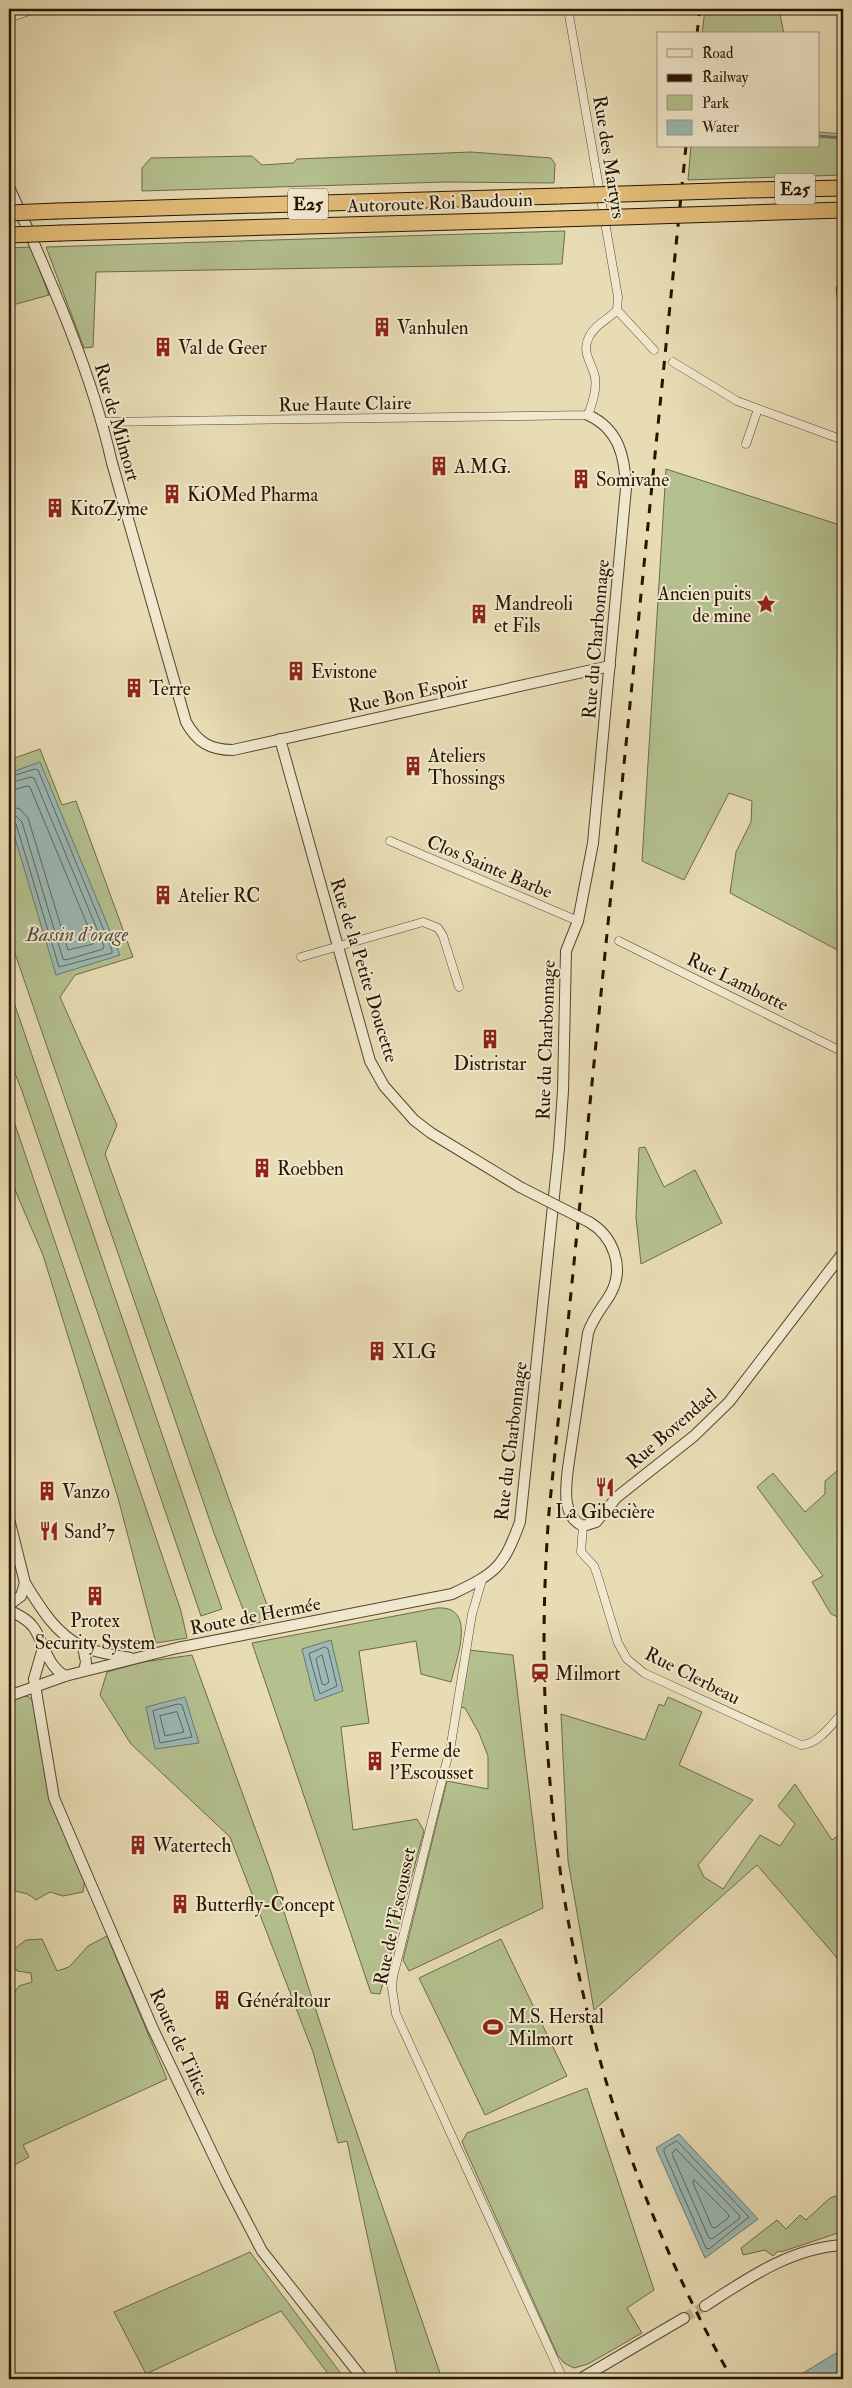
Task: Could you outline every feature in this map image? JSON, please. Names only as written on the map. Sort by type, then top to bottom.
[{"type":"highway","name":"Autoroute Roi Baudouin","points":[[9,213],[843,188]]},
{"type":"highway","name":"Autoroute Roi Baudouin","points":[[9,235],[843,210]]},
{"type":"street","points":[[9,18],[35,9]]},
{"type":"street","name":"Rue des Martyrs","points":[[568,9],[618,297],[617,310]]},
{"type":"street","name":"Rue de Milmort","points":[[9,187],[67,321],[103,422],[112,463],[186,722],[193,735],[214,748]]},
{"type":"street","points":[[588,415],[594,399],[595,378],[586,348],[588,338],[595,328],[617,310],[654,350]]},
{"type":"street","points":[[673,362],[724,394],[758,409],[843,440]]},
{"type":"street","points":[[746,444],[758,409]]},
{"type":"street","name":"Rue Haute Claire","points":[[103,422],[588,415]]},
{"type":"street","name":"Rue du Charbonnage","points":[[503,1562],[520,1522],[559,1148],[563,1091],[566,951],[578,921],[593,843],[626,488],[626,464],[618,443],[599,420],[588,415]]},
{"type":"street","name":"Rue Bon Espoir","points":[[214,748],[233,750],[610,666]]},
{"type":"street","name":"Rue de la Petite Doucette","points":[[280,739],[370,1061],[384,1086],[414,1120],[431,1134],[520,1187],[589,1222],[608,1238],[615,1254],[617,1268],[611,1292],[594,1316],[588,1333],[568,1468],[566,1489],[568,1508],[575,1521],[583,1526]]},
{"type":"street","name":"Clos Sainte Barbe","points":[[390,841],[578,921]]},
{"type":"street","points":[[301,957],[423,922],[438,928],[443,936],[459,987]]},
{"type":"street","name":"Rue Lambotte","points":[[619,941],[843,1052]]},
{"type":"street","name":"Rue Bovendael","points":[[583,1526],[596,1522],[617,1497],[694,1436],[724,1407],[843,1253]]},
{"type":"street","points":[[9,1520],[25,1583],[50,1621],[70,1640],[83,1647],[134,1659]]},
{"type":"street","name":"Rue Clerbeau","points":[[583,1526],[581,1552],[594,1566],[598,1574],[618,1643],[627,1659],[644,1673],[801,1745],[808,1745],[816,1740],[843,1712]]},
{"type":"street","points":[[9,1560],[20,1568]]},
{"type":"street","name":"Route de Hermée","points":[[9,1696],[65,1676],[134,1659],[260,1631],[452,1594],[482,1580],[503,1562]]},
{"type":"street","name":"Rue de l'Escousset","points":[[482,1580],[472,1614],[451,1744],[393,1977],[393,2001],[396,2014],[563,2379]]},
{"type":"street","points":[[9,1605],[21,1596],[25,1583]]},
{"type":"street","points":[[9,1610],[27,1620],[34,1628],[50,1663],[65,1676]]},
{"type":"street","points":[[83,1647],[86,1662],[84,1671]]},
{"type":"street","name":"Route de Tilice","points":[[43,1648],[34,1679],[54,1798],[153,2029],[226,2182],[262,2251],[363,2379]]},
{"type":"street","points":[[705,2306],[752,2277],[795,2254],[825,2246],[843,2245]]},
{"type":"street","points":[[580,2379],[684,2318]]},
{"type":"green space","points":[[705,9],[779,9],[784,32],[702,32]]},
{"type":"green space","points":[[820,132],[843,134],[843,175],[688,180],[691,148],[820,148]]},
{"type":"green space","points":[[471,152],[551,158],[555,164],[554,183],[446,182],[142,191],[142,168],[151,158],[252,156],[262,165],[293,163],[297,159]]},
{"type":"green space","points":[[565,231],[562,264],[96,272],[93,347],[84,348],[46,247]]},
{"type":"green space","points":[[31,247],[49,295],[9,306],[9,248]]},
{"type":"green space","points":[[843,281],[843,342],[836,288]]},
{"type":"green space","points":[[666,469],[843,526],[843,953],[730,893],[736,852],[751,822],[752,801],[729,793],[684,880],[642,861]]},
{"type":"green space","points":[[40,749],[62,805],[76,801],[133,957],[75,975],[60,997],[117,1125],[105,1154],[272,1619],[249,1625],[214,1533],[9,936],[9,760]]},
{"type":"green space","points":[[9,988],[222,1609],[201,1616],[22,1091],[9,1058]]},
{"type":"green space","points":[[9,1107],[181,1611],[187,1638],[156,1643],[118,1498],[43,1255],[9,1176]]},
{"type":"green space","points":[[645,1147],[664,1187],[695,1170],[722,1223],[641,1264],[636,1217],[639,1148]]},
{"type":"green space","points":[[843,1466],[842,1619],[831,1614],[812,1582],[823,1576],[757,1487],[773,1473],[805,1512],[825,1494],[825,1481]]},
{"type":"green space","points":[[437,1608],[450,1609],[457,1615],[461,1624],[460,1648],[451,1682],[421,1674],[416,1641],[359,1651],[369,1723],[341,1727],[353,1830],[417,1819],[424,1831],[380,1994],[371,1993],[252,1643]]},
{"type":"green space","points":[[469,1650],[513,1655],[543,1908],[409,1971],[403,1960],[447,1781],[488,1789],[488,1756],[479,1733],[465,1708],[460,1707]]},
{"type":"green space","points":[[192,1655],[271,1872],[338,2078],[442,2379],[398,2379],[347,2141],[338,2143],[313,2052],[230,1837],[131,1744],[100,1695],[107,1672],[143,1662]]},
{"type":"green space","points":[[20,1694],[29,1697],[39,1709],[54,1798],[86,1873],[83,1892],[63,1896],[50,1892],[36,1900],[28,1894],[15,1891],[9,1887],[9,1826],[11,1822],[9,1820],[9,1700]]},
{"type":"green space","points":[[668,1697],[702,1712],[679,1765],[753,1800],[698,1865],[704,1877],[723,1889],[760,1835],[780,1846],[795,1824],[778,1806],[795,1784],[832,1840],[843,1832],[843,1965],[757,1865],[594,2010],[568,1861],[561,1714],[645,1740],[659,1704],[664,1706]]},
{"type":"green space","points":[[107,1936],[167,2079],[23,2145],[29,2157],[9,2168],[9,1993],[14,1993],[19,1986],[32,1982],[31,1973],[17,1971],[13,1963],[14,1949],[26,1940],[42,1939],[57,1971],[69,1967],[88,1946]]},
{"type":"green space","name":"M.S. Herstal Milmort","points":[[501,1939],[567,2076],[485,2115],[419,1978]]},
{"type":"green space","points":[[587,2088],[654,2290],[627,2308],[642,2333],[588,2364],[574,2368],[564,2363],[558,2356],[462,2142],[467,2133]]},
{"type":"green space","points":[[835,2196],[843,2199],[843,2226],[838,2233],[781,2252],[778,2251],[773,2256],[765,2250],[743,2255],[741,2248],[777,2220],[786,2229],[800,2215],[806,2220],[830,2198]]},
{"type":"green space","points":[[250,2252],[345,2379],[332,2379],[281,2311],[146,2374],[114,2312]]},
{"type":"water","name":"Bassin d'orage","points":[[40,762],[120,955],[56,975],[9,818],[9,773]]},
{"type":"water","points":[[331,1640],[343,1691],[315,1701],[302,1649]]},
{"type":"water","points":[[185,1697],[199,1743],[155,1749],[146,1707]]},
{"type":"water","points":[[679,2134],[758,2219],[705,2258],[656,2148]]},
{"type":"water","points":[[843,2349],[843,2379],[793,2379]]},
{"type":"waterway","points":[[820,136],[843,138]]},
{"type":"tunnel","points":[[684,2318],[705,2306]]},
{"type":"railway","points":[[697,32],[700,9]]},
{"type":"railway","points":[[686,148],[549,1512],[544,1625],[547,1738],[557,1849],[576,1959],[602,2068],[637,2174],[680,2278],[732,2379]]},
{"type":"place","name":"Vanhulen","points":[[382,327]]},
{"type":"place","name":"Val de Geer","points":[[163,347]]},
{"type":"place","name":"A.M.G.","points":[[439,466]]},
{"type":"place","name":"Somivane","points":[[581,479]]},
{"type":"place","name":"KiOMed Pharma","points":[[172,494]]},
{"type":"place","name":"KitoZyme","points":[[55,508]]},
{"type":"place","name":"Ancien puits de mine","points":[[766,604]]},
{"type":"place","name":"Mandreoli et Fils","points":[[479,614]]},
{"type":"place","name":"Evistone","points":[[296,671]]},
{"type":"place","name":"Terre","points":[[134,688]]},
{"type":"place","name":"Ateliers Thossings","points":[[413,766]]},
{"type":"place","name":"Atelier RC","points":[[163,895]]},
{"type":"place","name":"Distristar","points":[[490,1039]]},
{"type":"place","name":"Roebben","points":[[262,1168]]},
{"type":"place","name":"XLG","points":[[377,1351]]},
{"type":"place","name":"La Gibecière","points":[[605,1487]]},
{"type":"place","name":"Vanzo","points":[[47,1491]]},
{"type":"place","name":"Sand'7","points":[[49,1531]]},
{"type":"place","name":"Protex Security System","points":[[95,1596]]},
{"type":"place","name":"Milmort","points":[[540,1673]]},
{"type":"place","name":"Ferme de l'Escousset","points":[[375,1761]]},
{"type":"place","name":"Watertech","points":[[138,1845]]},
{"type":"place","name":"Butterfly-Concept","points":[[180,1904]]},
{"type":"place","name":"Généraltour","points":[[222,2000]]},
{"type":"place","name":"M.S. Herstal Milmort","points":[[493,2027]]}]
